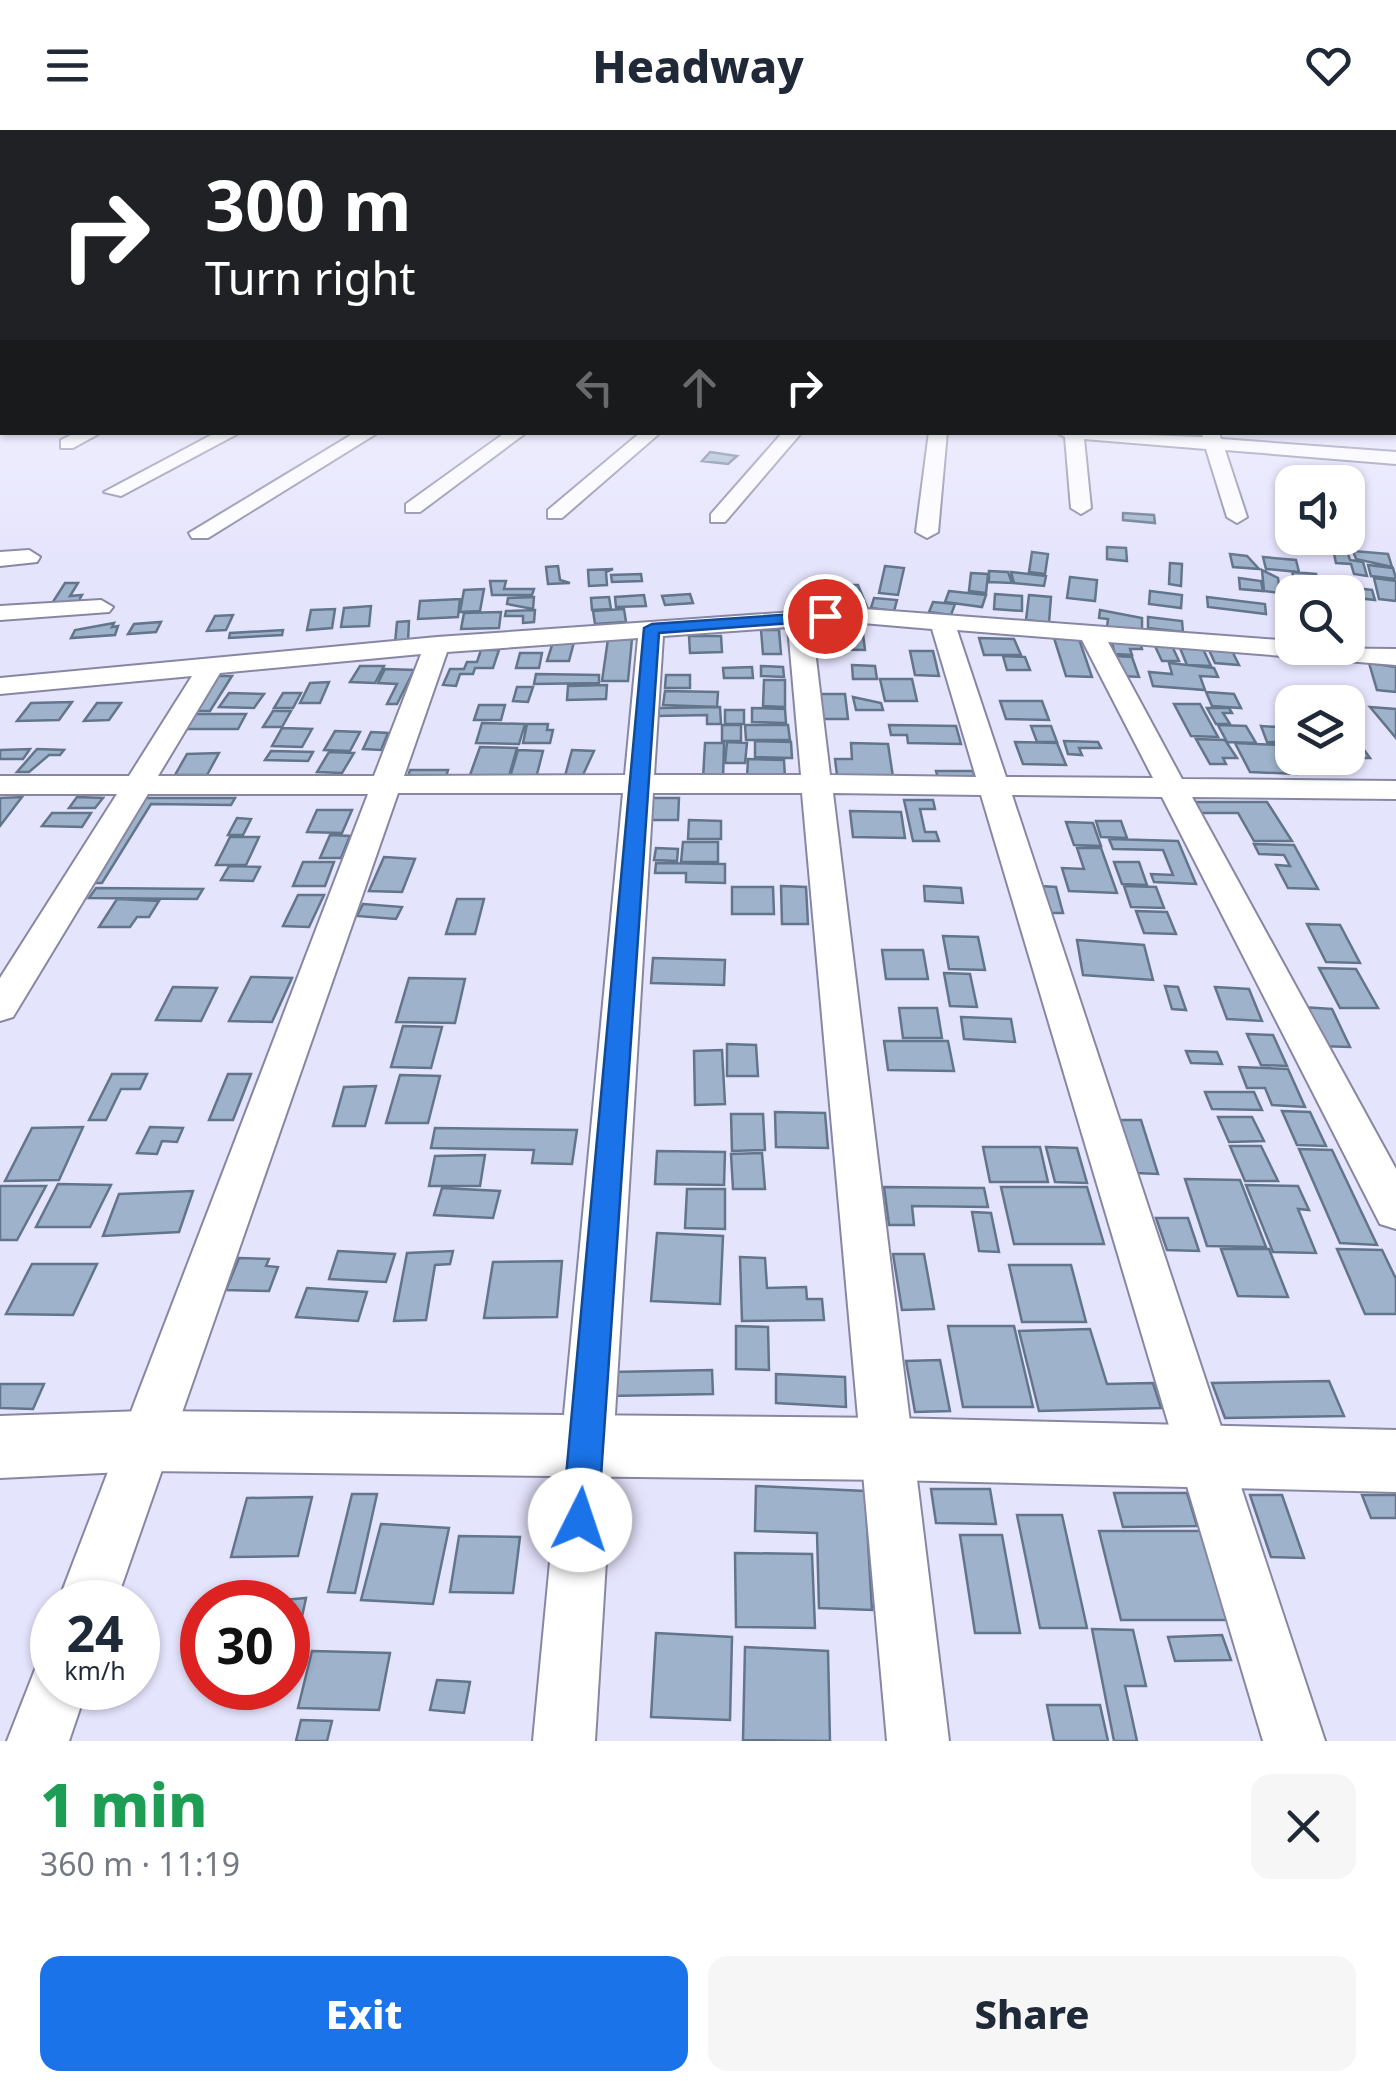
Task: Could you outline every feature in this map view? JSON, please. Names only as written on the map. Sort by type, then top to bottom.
[{"type":"main road","points":[[0,1447],[143,1441],[891,1449],[1396,1461]]},
{"type":"street","points":[[67,444],[86,435]]},
{"type":"street","points":[[114,492],[226,435]]},
{"type":"street","points":[[200,533],[365,435]]},
{"type":"street","points":[[414,508],[514,435]]},
{"type":"street","points":[[555,514],[648,435]]},
{"type":"street","points":[[718,518],[790,435]]},
{"type":"street","points":[[928,532],[938,435]]},
{"type":"street","points":[[1074,435],[1081,508]]},
{"type":"street","points":[[1129,435],[1212,438],[1396,458]]},
{"type":"street","points":[[1212,438],[1236,517]]},
{"type":"street","points":[[0,559],[29,557]]},
{"type":"street","points":[[0,613],[102,607]]},
{"type":"street","points":[[0,686],[652,628],[850,615],[1396,657]]},
{"type":"street","points":[[800,618],[891,1449],[918,1741]]},
{"type":"street","points":[[942,622],[1294,1741]]},
{"type":"street","points":[[564,1741],[652,628]]},
{"type":"street","points":[[1091,634],[1396,1211]]},
{"type":"street","points":[[95,1580],[438,646]]},
{"type":"street","points":[[0,1008],[210,670]]},
{"type":"street","points":[[0,785],[818,784],[1172,791],[1396,790]]},
{"type":"street","points":[[38,1741],[49,1710]]},
{"type":"building","points":[[710,452],[737,456],[728,464],[702,461]]},
{"type":"building","points":[[1123,513],[1154,515],[1155,523],[1123,520]]},
{"type":"building","points":[[1107,547],[1126,548],[1127,561],[1107,559]]},
{"type":"building","points":[[1032,552],[1048,554],[1045,574],[1029,572]]},
{"type":"building","points":[[1365,552],[1388,554],[1392,567],[1356,559],[1354,555]]},
{"type":"building","points":[[1230,554],[1247,556],[1259,569],[1233,567]]},
{"type":"building","points":[[1334,555],[1348,555],[1350,560],[1363,562],[1367,576],[1354,574],[1351,564],[1336,563]]},
{"type":"building","points":[[1263,557],[1296,560],[1299,572],[1266,569]]},
{"type":"building","points":[[1170,563],[1182,564],[1181,586],[1169,584]]},
{"type":"building","points":[[1368,565],[1393,568],[1396,579],[1371,576]]},
{"type":"building","points":[[558,566],[560,580],[570,583],[548,584],[546,567]]},
{"type":"building","points":[[885,566],[904,568],[898,595],[879,593]]},
{"type":"building","points":[[613,569],[606,572],[607,585],[589,586],[588,570]]},
{"type":"building","points":[[1262,570],[1275,576],[1275,592],[1264,591]]},
{"type":"building","points":[[989,571],[1008,572],[1012,583],[989,582]]},
{"type":"building","points":[[1011,572],[1046,576],[1044,586],[1014,583]]},
{"type":"building","points":[[971,573],[988,574],[986,593],[969,591]]},
{"type":"building","points":[[641,574],[642,581],[612,582],[611,575]]},
{"type":"building","points":[[1070,577],[1097,580],[1095,601],[1067,598]]},
{"type":"building","points":[[1239,578],[1261,581],[1263,591],[1240,589]]},
{"type":"building","points":[[1374,578],[1396,581],[1396,601],[1379,599]]},
{"type":"building","points":[[490,581],[506,581],[504,589],[534,589],[532,595],[492,595]]},
{"type":"building","points":[[65,583],[78,583],[70,596],[82,595],[77,604],[51,605]]},
{"type":"building","points":[[842,585],[858,585],[867,607],[856,607],[849,588]]},
{"type":"building","points":[[815,588],[842,591],[848,607],[823,608]]},
{"type":"building","points":[[484,589],[480,611],[460,612],[464,590]]},
{"type":"building","points":[[1365,589],[1372,590],[1375,600],[1365,599]]},
{"type":"building","points":[[949,591],[986,595],[982,607],[945,602]]},
{"type":"building","points":[[1150,591],[1182,595],[1181,608],[1149,604]]},
{"type":"building","points":[[690,594],[693,603],[665,605],[662,596]]},
{"type":"building","points":[[995,594],[1022,596],[1022,611],[994,609]]},
{"type":"building","points":[[644,595],[646,606],[616,607],[615,597]]},
{"type":"building","points":[[1029,595],[1051,597],[1049,623],[1026,620]]},
{"type":"building","points":[[534,597],[533,609],[507,604],[508,598]]},
{"type":"building","points":[[609,597],[611,609],[592,610],[591,598]]},
{"type":"building","points":[[1207,597],[1265,604],[1266,614],[1208,607]]},
{"type":"building","points":[[874,598],[897,600],[894,611],[871,608]]},
{"type":"building","points":[[460,599],[458,617],[418,619],[420,601]]},
{"type":"building","points":[[933,602],[955,604],[951,615],[929,612]]},
{"type":"building","points":[[371,606],[369,626],[341,627],[344,608]]},
{"type":"building","points":[[335,609],[332,628],[307,630],[311,610]]},
{"type":"building","points":[[624,609],[626,622],[595,624],[593,611]]},
{"type":"building","points":[[535,610],[534,622],[523,623],[523,616],[505,616],[506,611]]},
{"type":"building","points":[[1100,610],[1142,618],[1142,631],[1107,627],[1108,619],[1099,618]]},
{"type":"building","points":[[501,612],[499,628],[461,629],[464,613]]},
{"type":"building","points":[[233,615],[226,630],[207,631],[215,616]]},
{"type":"building","points":[[1148,617],[1182,621],[1183,632],[1148,628]]},
{"type":"building","points":[[409,621],[408,642],[395,643],[397,622]]},
{"type":"building","points":[[161,622],[156,632],[128,634],[134,624]]},
{"type":"building","points":[[114,623],[112,627],[118,626],[115,635],[71,638],[75,630]]},
{"type":"building","points":[[810,625],[862,626],[865,650],[812,649]]},
{"type":"building","points":[[283,630],[282,635],[229,638],[230,633]]},
{"type":"building","points":[[761,630],[779,630],[781,654],[763,654]]},
{"type":"building","points":[[689,636],[721,636],[722,652],[690,653]]},
{"type":"building","points":[[979,638],[1014,639],[1021,655],[984,655]]},
{"type":"building","points":[[1054,638],[1079,639],[1092,677],[1066,676]]},
{"type":"building","points":[[608,639],[632,639],[628,681],[602,681]]},
{"type":"building","points":[[1111,640],[1140,642],[1142,649],[1130,649],[1132,655],[1115,654]]},
{"type":"building","points":[[553,642],[574,642],[569,661],[547,661]]},
{"type":"building","points":[[1155,646],[1172,646],[1179,661],[1162,661]]},
{"type":"building","points":[[1180,648],[1203,649],[1211,666],[1187,665]]},
{"type":"building","points":[[481,650],[499,650],[493,668],[475,668],[473,674],[460,674],[456,686],[443,685],[450,669],[464,669],[467,662],[477,662]]},
{"type":"building","points":[[1209,650],[1232,651],[1239,665],[1215,663]]},
{"type":"building","points":[[910,651],[933,651],[939,676],[915,675]]},
{"type":"building","points":[[520,653],[542,653],[539,668],[516,668]]},
{"type":"building","points":[[1003,656],[1025,657],[1030,670],[1007,670]]},
{"type":"building","points":[[1115,656],[1132,657],[1139,677],[1122,676]]},
{"type":"building","points":[[1169,663],[1214,668],[1218,677],[1200,676],[1205,690],[1153,686],[1149,672],[1172,674]]},
{"type":"building","points":[[1369,663],[1396,667],[1396,692],[1377,690]]},
{"type":"building","points":[[852,665],[875,666],[877,679],[853,679]]},
{"type":"building","points":[[360,666],[384,666],[375,683],[350,682]]},
{"type":"building","points":[[761,666],[783,667],[784,677],[761,676]]},
{"type":"building","points":[[752,667],[753,678],[724,678],[723,668]]},
{"type":"building","points":[[385,669],[414,670],[397,704],[387,704],[397,684],[378,683]]},
{"type":"building","points":[[536,674],[599,675],[599,683],[534,684]]},
{"type":"building","points":[[666,675],[690,675],[690,688],[665,688]]},
{"type":"building","points":[[216,676],[232,676],[210,711],[194,711]]},
{"type":"building","points":[[880,679],[912,679],[917,701],[885,701]]},
{"type":"building","points":[[764,680],[785,680],[785,707],[763,706]]},
{"type":"building","points":[[329,682],[320,703],[300,703],[310,683]]},
{"type":"building","points":[[607,685],[606,699],[567,700],[568,686]]},
{"type":"building","points":[[517,687],[533,687],[528,702],[513,701]]},
{"type":"building","points":[[665,691],[718,692],[717,707],[663,705]]},
{"type":"building","points":[[1206,692],[1234,694],[1241,708],[1212,706]]},
{"type":"building","points":[[229,693],[264,694],[254,708],[219,707]]},
{"type":"building","points":[[283,693],[301,693],[293,708],[274,708]]},
{"type":"building","points":[[818,694],[845,694],[848,719],[820,719]]},
{"type":"building","points":[[853,697],[881,703],[883,710],[856,710]]},
{"type":"building","points":[[1000,701],[1042,701],[1049,720],[1006,719]]},
{"type":"building","points":[[72,702],[59,720],[17,721],[31,703]]},
{"type":"building","points":[[97,703],[121,703],[109,720],[84,721]]},
{"type":"building","points":[[1174,704],[1200,704],[1218,737],[1191,736]]},
{"type":"building","points":[[479,705],[505,705],[501,720],[474,720]]},
{"type":"building","points":[[720,707],[721,724],[707,724],[707,715],[657,716],[658,708]]},
{"type":"building","points":[[1370,707],[1396,709],[1396,738]]},
{"type":"building","points":[[752,708],[785,709],[786,723],[752,722]]},
{"type":"building","points":[[1207,708],[1229,708],[1232,713],[1223,713],[1230,724],[1216,724]]},
{"type":"building","points":[[725,710],[744,710],[744,724],[725,724]]},
{"type":"building","points":[[273,711],[291,711],[282,727],[263,727]]},
{"type":"building","points":[[195,714],[246,714],[238,729],[185,729]]},
{"type":"building","points":[[482,723],[525,724],[519,744],[476,743]]},
{"type":"building","points":[[527,724],[548,724],[547,730],[553,730],[550,743],[523,743]]},
{"type":"building","points":[[722,725],[741,725],[741,741],[722,741]]},
{"type":"building","points":[[745,725],[788,725],[790,740],[746,740]]},
{"type":"building","points":[[889,725],[956,726],[961,744],[908,743],[907,735],[891,735]]},
{"type":"building","points":[[1218,725],[1246,726],[1256,743],[1227,742]]},
{"type":"building","points":[[1031,726],[1051,726],[1057,742],[1037,742]]},
{"type":"building","points":[[1261,726],[1275,727],[1275,742],[1267,742]]},
{"type":"building","points":[[282,728],[312,729],[302,747],[272,746]]},
{"type":"building","points":[[335,731],[360,732],[350,751],[324,750]]},
{"type":"building","points":[[371,732],[388,733],[381,750],[363,749]]},
{"type":"building","points":[[1196,739],[1225,740],[1237,758],[1223,758],[1226,764],[1210,764]]},
{"type":"building","points":[[755,741],[791,742],[792,758],[755,757]]},
{"type":"building","points":[[1064,741],[1098,742],[1101,748],[1079,748],[1082,755],[1068,754]]},
{"type":"building","points":[[727,742],[747,743],[745,763],[725,763]]},
{"type":"building","points":[[1015,742],[1057,743],[1066,765],[1023,764]]},
{"type":"building","points":[[705,743],[724,743],[723,779],[703,779]]},
{"type":"building","points":[[851,743],[888,744],[893,777],[837,775],[835,759],[852,759]]},
{"type":"building","points":[[1235,743],[1275,745],[1275,773],[1250,772]]},
{"type":"building","points":[[480,747],[517,748],[509,776],[470,775]]},
{"type":"building","points":[[30,749],[23,759],[0,759],[0,750]]},
{"type":"building","points":[[37,749],[64,750],[60,755],[49,755],[29,772],[17,772]]},
{"type":"building","points":[[518,750],[543,751],[536,778],[510,777]]},
{"type":"building","points":[[572,750],[594,751],[582,777],[565,776]]},
{"type":"building","points":[[271,751],[313,752],[308,761],[265,760]]},
{"type":"building","points":[[329,752],[354,753],[342,773],[317,772]]},
{"type":"building","points":[[219,753],[207,775],[175,775],[187,754]]},
{"type":"building","points":[[748,759],[784,760],[785,778],[747,777]]},
{"type":"building","points":[[410,770],[448,770],[446,777],[408,777]]},
{"type":"building","points":[[936,771],[973,771],[975,779],[938,778]]},
{"type":"building","points":[[22,797],[0,826],[0,798]]},
{"type":"building","points":[[77,797],[103,798],[95,808],[69,808]]},
{"type":"building","points":[[139,798],[235,798],[231,805],[151,804],[102,883],[85,883]]},
{"type":"building","points":[[650,798],[679,798],[678,820],[648,820]]},
{"type":"building","points":[[904,800],[933,800],[935,809],[920,809],[925,832],[936,832],[939,841],[913,841]]},
{"type":"building","points":[[1193,802],[1267,802],[1292,841],[1254,841],[1238,813],[1199,813]]},
{"type":"building","points":[[317,810],[352,810],[342,833],[307,832]]},
{"type":"building","points":[[850,811],[901,812],[905,838],[853,837]]},
{"type":"building","points":[[52,813],[91,813],[82,827],[42,826]]},
{"type":"building","points":[[237,818],[251,819],[243,835],[228,835]]},
{"type":"building","points":[[689,820],[721,821],[721,839],[688,839]]},
{"type":"building","points":[[1096,821],[1121,821],[1127,838],[1101,837]]},
{"type":"building","points":[[1066,822],[1093,823],[1101,846],[1074,845]]},
{"type":"building","points":[[330,835],[350,836],[341,858],[320,858]]},
{"type":"building","points":[[230,837],[259,837],[246,865],[216,865]]},
{"type":"building","points":[[1109,839],[1178,841],[1196,884],[1154,882],[1151,874],[1173,875],[1163,850],[1113,849]]},
{"type":"building","points":[[683,842],[718,842],[718,862],[681,862]]},
{"type":"building","points":[[1254,844],[1294,845],[1318,889],[1288,888],[1276,865],[1290,866],[1284,855],[1259,854]]},
{"type":"building","points":[[656,848],[678,849],[677,861],[654,860]]},
{"type":"building","points":[[1077,848],[1101,848],[1117,893],[1069,891],[1062,868],[1084,869]]},
{"type":"building","points":[[384,857],[415,859],[402,892],[369,891]]},
{"type":"building","points":[[303,862],[334,862],[325,886],[293,886]]},
{"type":"building","points":[[1114,862],[1139,862],[1147,885],[1122,884]]},
{"type":"building","points":[[656,863],[725,864],[725,883],[686,882],[686,873],[655,873]]},
{"type":"building","points":[[229,866],[260,867],[253,881],[221,880]]},
{"type":"building","points":[[781,886],[806,887],[808,924],[782,924]]},
{"type":"building","points":[[924,886],[961,888],[963,903],[925,901]]},
{"type":"building","points":[[1040,886],[1056,887],[1063,913],[1046,913]]},
{"type":"building","points":[[1124,886],[1156,887],[1164,908],[1131,907]]},
{"type":"building","points":[[732,887],[773,887],[774,914],[732,914]]},
{"type":"building","points":[[96,888],[203,889],[197,899],[89,898]]},
{"type":"building","points":[[298,895],[324,895],[309,927],[283,926]]},
{"type":"building","points":[[117,899],[159,901],[149,917],[137,917],[130,927],[99,927]]},
{"type":"building","points":[[457,899],[484,899],[475,934],[446,934]]},
{"type":"building","points":[[363,904],[402,907],[396,919],[357,916]]},
{"type":"building","points":[[1136,911],[1167,912],[1176,934],[1144,933]]},
{"type":"building","points":[[1307,924],[1340,925],[1360,963],[1326,962]]},
{"type":"building","points":[[943,936],[978,937],[985,970],[949,969]]},
{"type":"building","points":[[1077,940],[1144,945],[1153,980],[1083,975]]},
{"type":"building","points":[[882,950],[923,950],[928,979],[886,979]]},
{"type":"building","points":[[653,958],[725,960],[724,985],[651,983]]},
{"type":"building","points":[[1319,968],[1356,969],[1378,1008],[1340,1008]]},
{"type":"building","points":[[944,973],[970,974],[977,1007],[950,1006]]},
{"type":"building","points":[[251,977],[292,978],[272,1022],[229,1021]]},
{"type":"building","points":[[409,978],[465,979],[455,1023],[396,1022]]},
{"type":"building","points":[[1165,986],[1178,987],[1186,1010],[1172,1009]]},
{"type":"building","points":[[173,987],[217,988],[201,1021],[156,1020]]},
{"type":"building","points":[[1215,987],[1249,989],[1262,1021],[1227,1019]]},
{"type":"building","points":[[1302,1007],[1332,1009],[1350,1047],[1319,1046]]},
{"type":"building","points":[[899,1008],[937,1008],[942,1038],[903,1038]]},
{"type":"building","points":[[961,1017],[1011,1019],[1015,1042],[964,1039]]},
{"type":"building","points":[[403,1026],[442,1027],[431,1068],[391,1067]]},
{"type":"building","points":[[1247,1034],[1273,1035],[1287,1066],[1261,1065]]},
{"type":"building","points":[[884,1041],[948,1041],[954,1071],[888,1070]]},
{"type":"building","points":[[727,1044],[756,1045],[758,1076],[727,1076]]},
{"type":"building","points":[[722,1050],[725,1104],[695,1105],[694,1051]]},
{"type":"building","points":[[1186,1051],[1217,1052],[1222,1064],[1191,1063]]},
{"type":"building","points":[[1239,1067],[1288,1069],[1305,1107],[1272,1105],[1265,1088],[1247,1088]]},
{"type":"building","points":[[112,1074],[147,1074],[140,1089],[121,1089],[106,1120],[89,1120]]},
{"type":"building","points":[[228,1074],[251,1074],[233,1120],[209,1120]]},
{"type":"building","points":[[400,1075],[440,1076],[428,1123],[386,1123]]},
{"type":"building","points":[[376,1086],[365,1126],[333,1126],[344,1087]]},
{"type":"building","points":[[1205,1092],[1254,1092],[1262,1110],[1212,1109]]},
{"type":"building","points":[[1282,1111],[1310,1112],[1326,1146],[1297,1145]]},
{"type":"building","points":[[775,1112],[825,1113],[828,1148],[776,1147]]},
{"type":"building","points":[[731,1114],[763,1114],[765,1150],[732,1151]]},
{"type":"building","points":[[1218,1117],[1252,1117],[1264,1141],[1229,1142]]},
{"type":"building","points":[[1120,1120],[1141,1120],[1158,1174],[1136,1173]]},
{"type":"building","points":[[83,1127],[59,1180],[5,1181],[32,1128]]},
{"type":"building","points":[[150,1127],[183,1128],[177,1142],[162,1141],[157,1154],[137,1153]]},
{"type":"building","points":[[435,1128],[577,1130],[572,1164],[532,1163],[534,1150],[431,1148]]},
{"type":"building","points":[[1230,1146],[1261,1146],[1278,1181],[1245,1181]]},
{"type":"building","points":[[983,1147],[1040,1147],[1048,1182],[990,1182]]},
{"type":"building","points":[[1046,1147],[1077,1148],[1087,1183],[1055,1182]]},
{"type":"building","points":[[1299,1149],[1332,1150],[1377,1245],[1340,1243]]},
{"type":"building","points":[[657,1151],[725,1152],[724,1185],[655,1184]]},
{"type":"building","points":[[762,1153],[765,1189],[733,1189],[731,1154]]},
{"type":"building","points":[[485,1155],[480,1186],[429,1186],[435,1156]]},
{"type":"building","points":[[1185,1179],[1240,1180],[1266,1247],[1207,1246]]},
{"type":"building","points":[[58,1184],[111,1185],[90,1227],[36,1227]]},
{"type":"building","points":[[1246,1185],[1298,1186],[1309,1210],[1298,1209],[1316,1253],[1273,1252]]},
{"type":"building","points":[[0,1186],[46,1186],[17,1240],[0,1240]]},
{"type":"building","points":[[884,1187],[984,1188],[988,1207],[912,1206],[914,1225],[889,1225]]},
{"type":"building","points":[[1001,1187],[1087,1187],[1104,1244],[1014,1244]]},
{"type":"building","points":[[442,1188],[500,1191],[493,1218],[434,1215]]},
{"type":"building","points":[[687,1189],[725,1189],[725,1229],[685,1228]]},
{"type":"building","points":[[193,1191],[179,1232],[103,1236],[119,1194]]},
{"type":"building","points":[[972,1212],[991,1213],[999,1252],[979,1251]]},
{"type":"building","points":[[1156,1218],[1188,1218],[1199,1251],[1167,1250]]},
{"type":"building","points":[[657,1233],[723,1236],[720,1304],[651,1301]]},
{"type":"building","points":[[1221,1249],[1269,1249],[1288,1297],[1238,1296]]},
{"type":"building","points":[[1337,1249],[1382,1250],[1396,1279],[1396,1314],[1365,1314]]},
{"type":"building","points":[[338,1251],[395,1254],[386,1282],[329,1279]]},
{"type":"building","points":[[453,1251],[450,1264],[435,1265],[426,1320],[394,1321],[407,1253]]},
{"type":"building","points":[[893,1254],[924,1254],[934,1309],[902,1310]]},
{"type":"building","points":[[740,1257],[765,1258],[767,1288],[806,1287],[807,1299],[822,1299],[824,1320],[742,1321]]},
{"type":"building","points":[[239,1258],[269,1259],[266,1266],[278,1267],[269,1291],[226,1290]]},
{"type":"building","points":[[562,1261],[557,1317],[484,1318],[493,1262]]},
{"type":"building","points":[[32,1264],[97,1264],[73,1315],[6,1314]]},
{"type":"building","points":[[1009,1265],[1071,1265],[1086,1322],[1022,1322]]},
{"type":"building","points":[[307,1288],[367,1292],[358,1321],[296,1317]]},
{"type":"building","points":[[736,1326],[768,1327],[769,1370],[736,1369]]},
{"type":"building","points":[[948,1326],[1014,1326],[1033,1407],[963,1407]]},
{"type":"building","points":[[1090,1329],[1107,1384],[1153,1383],[1161,1408],[1039,1411],[1019,1331]]},
{"type":"building","points":[[940,1360],[950,1411],[915,1412],[906,1361]]},
{"type":"building","points":[[712,1370],[713,1394],[610,1396],[612,1372]]},
{"type":"building","points":[[776,1374],[845,1377],[846,1407],[776,1403]]},
{"type":"building","points":[[1329,1381],[1344,1416],[1225,1418],[1212,1383]]},
{"type":"building","points":[[0,1384],[44,1384],[33,1409],[0,1408]]},
{"type":"building","points":[[756,1486],[865,1491],[872,1610],[819,1608],[817,1533],[755,1531]]},
{"type":"building","points":[[931,1489],[990,1489],[996,1524],[936,1523]]},
{"type":"building","points":[[1114,1493],[1187,1493],[1197,1526],[1123,1527]]},
{"type":"building","points":[[352,1494],[377,1494],[355,1593],[328,1592]]},
{"type":"building","points":[[1250,1495],[1282,1495],[1304,1558],[1271,1557]]},
{"type":"building","points":[[1362,1495],[1396,1495],[1396,1518],[1371,1518]]},
{"type":"building","points":[[312,1497],[298,1556],[231,1557],[247,1498]]},
{"type":"building","points":[[1017,1515],[1062,1515],[1087,1628],[1040,1628]]},
{"type":"building","points":[[381,1524],[449,1528],[433,1604],[361,1600]]},
{"type":"building","points":[[1099,1531],[1200,1531],[1227,1620],[1121,1620]]},
{"type":"building","points":[[960,1535],[1002,1535],[1020,1633],[975,1633]]},
{"type":"building","points":[[459,1536],[520,1537],[513,1593],[450,1592]]},
{"type":"building","points":[[735,1553],[812,1554],[815,1628],[736,1627]]},
{"type":"building","points":[[1092,1629],[1133,1630],[1146,1686],[1125,1686],[1137,1741],[1114,1741]]},
{"type":"building","points":[[656,1633],[732,1637],[730,1720],[651,1717]]},
{"type":"building","points":[[1222,1635],[1231,1660],[1175,1661],[1168,1637]]},
{"type":"building","points":[[745,1647],[828,1651],[830,1741],[743,1740]]},
{"type":"building","points":[[312,1651],[390,1653],[379,1710],[310,1708]]},
{"type":"building","points":[[437,1680],[470,1682],[464,1713],[430,1710]]},
{"type":"building","points":[[1047,1705],[1100,1705],[1108,1741],[1054,1741]]},
{"type":"building","points":[[301,1720],[332,1721],[327,1741],[296,1741]]},
{"type":"route","points":[[580,1520],[652,628],[825,616]]}]
